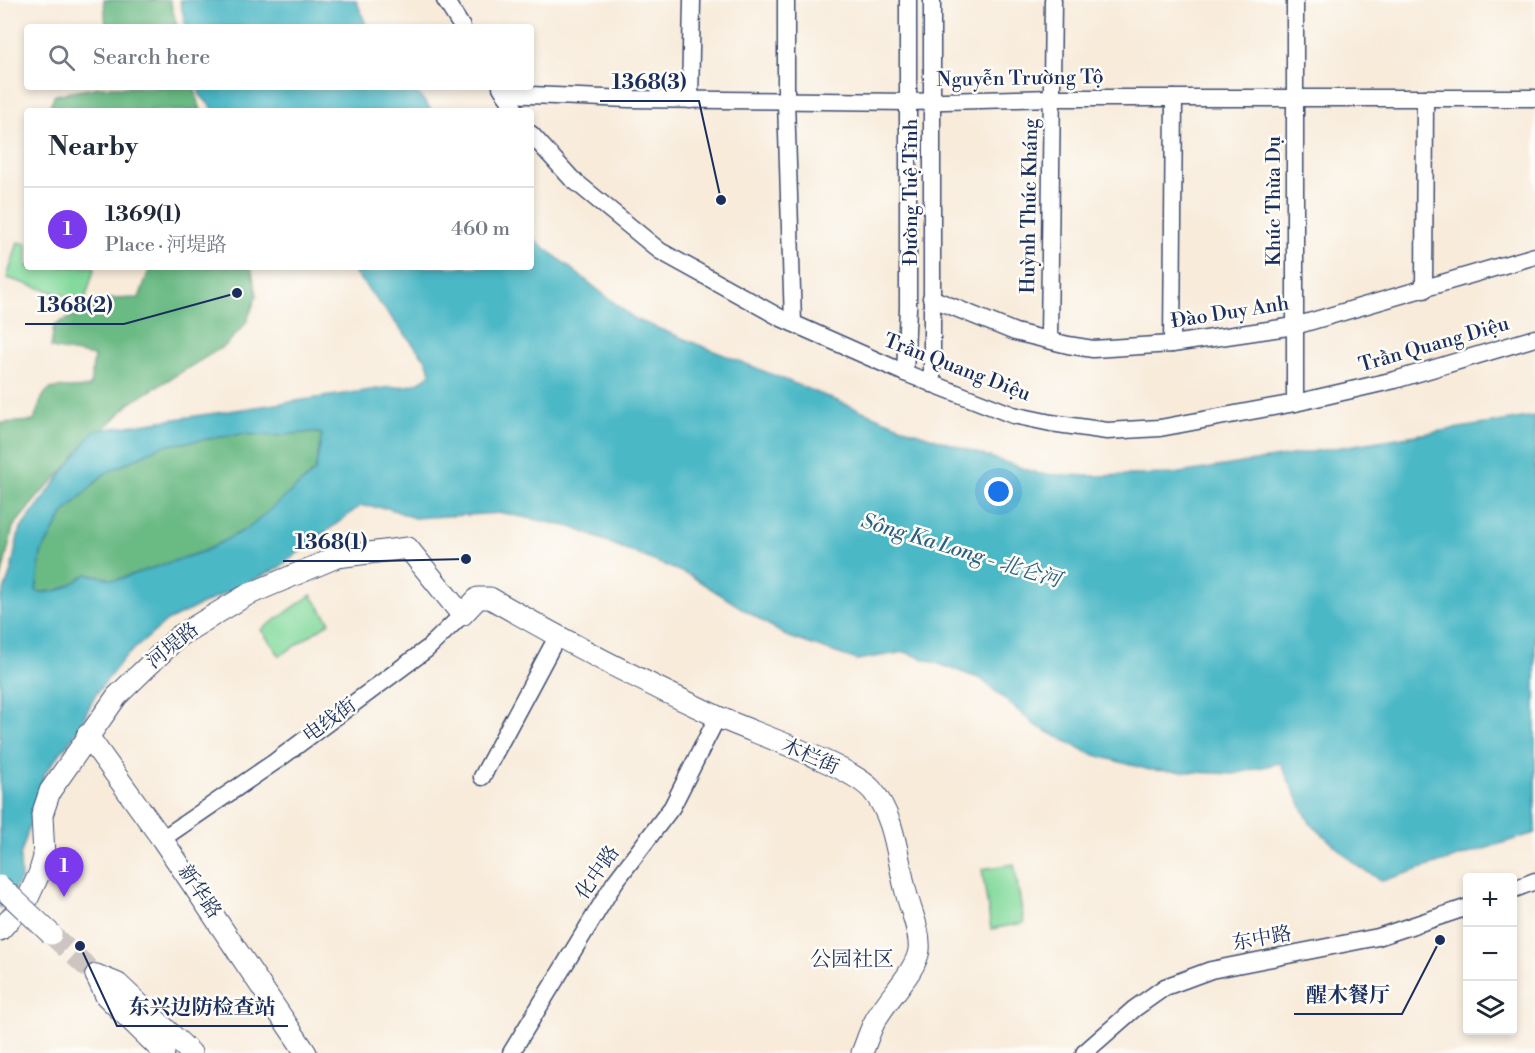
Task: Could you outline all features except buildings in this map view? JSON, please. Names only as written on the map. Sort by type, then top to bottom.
[{"type":"street","points":[[445,0],[460,24]]},
{"type":"street","points":[[690,100],[692,0]]},
{"type":"street","points":[[786,0],[786,101],[793,323]]},
{"type":"street","name":"Đường Tuệ Tĩnh","points":[[905,373],[909,102],[908,0]]},
{"type":"street","name":"Đường Tuệ Tĩnh","points":[[932,0],[932,384]]},
{"type":"street","name":"Huỳnh Thúc Kháng","points":[[1049,340],[1053,0]]},
{"type":"street","name":"Khúc Thừa Dụ","points":[[1295,403],[1296,0]]},
{"type":"street","points":[[503,90],[514,108]]},
{"type":"street","name":"Nguyễn Trường Tộ","points":[[503,90],[690,100],[909,102],[1052,98],[1535,98]]},
{"type":"street","points":[[1173,344],[1174,98]]},
{"type":"street","points":[[1424,290],[1425,98]]},
{"type":"street","name":"Trần Quang Diệu","points":[[534,137],[571,178],[660,250],[793,323],[905,373],[1013,415],[1107,430],[1160,428],[1295,403],[1395,380],[1535,338]]},
{"type":"street","name":"Đào Duy Anh","points":[[931,298],[1015,332],[1094,349],[1173,344],[1295,326],[1535,256]]},
{"type":"street","name":"河堤路","points":[[0,930],[27,900],[39,874],[44,857],[42,815],[50,791],[87,735],[117,696],[179,636],[247,596],[337,557],[408,549],[462,615]]},
{"type":"street","name":"电线街","points":[[162,839],[276,761],[428,649],[478,598],[490,598]]},
{"type":"street","name":"木栏街","points":[[490,598],[557,637],[718,716],[862,781],[873,791],[884,811],[898,850],[904,887],[919,942],[918,953],[874,1023],[862,1053]]},
{"type":"street","points":[[482,777],[557,637]]},
{"type":"street","name":"化中路","points":[[511,1053],[615,882],[672,807],[718,716]]},
{"type":"street","name":"新华路","points":[[87,735],[162,839],[306,1053]]},
{"type":"street","points":[[1517,888],[1535,881]]},
{"type":"street","points":[[0,886],[51,934]]},
{"type":"street","name":"东中路","points":[[1084,1053],[1134,1009],[1165,987],[1211,970],[1378,937],[1463,908]]},
{"type":"street","points":[[164,1053],[106,996],[96,975],[118,984],[191,1053]]},
{"type":"green space","points":[[104,0],[170,0],[176,24],[106,24]]},
{"type":"green space","points":[[83,90],[195,90],[200,108],[48,108],[55,95]]},
{"type":"green space","points":[[18,242],[24,243],[24,270],[94,270],[84,302],[7,278]]},
{"type":"green space","points":[[149,270],[252,270],[257,295],[246,323],[226,345],[130,403],[41,493],[13,527],[0,583],[0,423],[34,421],[42,397],[52,389],[90,387],[94,356],[51,348],[54,325],[110,299],[139,298]]},
{"type":"green space","points":[[312,432],[322,434],[315,471],[250,527],[205,551],[116,580],[87,574],[57,590],[36,591],[41,553],[64,513],[104,474],[162,446],[241,434],[276,436]]},
{"type":"green space","points":[[311,595],[330,622],[280,656],[261,630]]},
{"type":"green space","points":[[1014,864],[1024,923],[991,929],[982,869]]},
{"type":"water","points":[[180,0],[356,0],[366,24],[185,24]]},
{"type":"water","points":[[199,90],[415,90],[430,108],[212,108],[200,95]]},
{"type":"water","name":"Sông Ka Long - 北仑河","points":[[534,239],[635,319],[912,431],[1040,474],[1091,476],[1173,474],[1535,416],[1535,833],[1382,881],[1356,865],[1310,823],[1280,763],[1234,774],[1150,770],[1091,754],[1035,725],[981,679],[905,652],[857,660],[786,636],[691,576],[571,527],[503,513],[414,518],[388,508],[360,506],[278,568],[167,621],[124,658],[96,694],[76,733],[45,773],[20,857],[21,880],[0,908],[0,601],[11,571],[19,531],[94,431],[413,384],[431,373],[426,360],[352,270],[534,270]],"holes":[[[312,432],[322,434],[315,471],[250,527],[205,551],[116,580],[87,574],[69,586],[56,591],[36,591],[41,553],[64,513],[104,474],[162,446],[241,434],[276,436]]]},
{"type":"tunnel","points":[[51,934],[96,975]]},
{"type":"place","name":"1368(3)","points":[[721,200]]},
{"type":"place","name":"1368(2)","points":[[237,293]]},
{"type":"place","name":"1368(1)","points":[[466,559]]},
{"type":"place","name":"1369(1)","points":[[64,897]]},
{"type":"place","name":"醒木餐厅","points":[[1440,940]]},
{"type":"place","name":"东兴边防检查站","points":[[80,946]]},
{"type":"district","name":"公园社区","points":[[852,960]]}]
